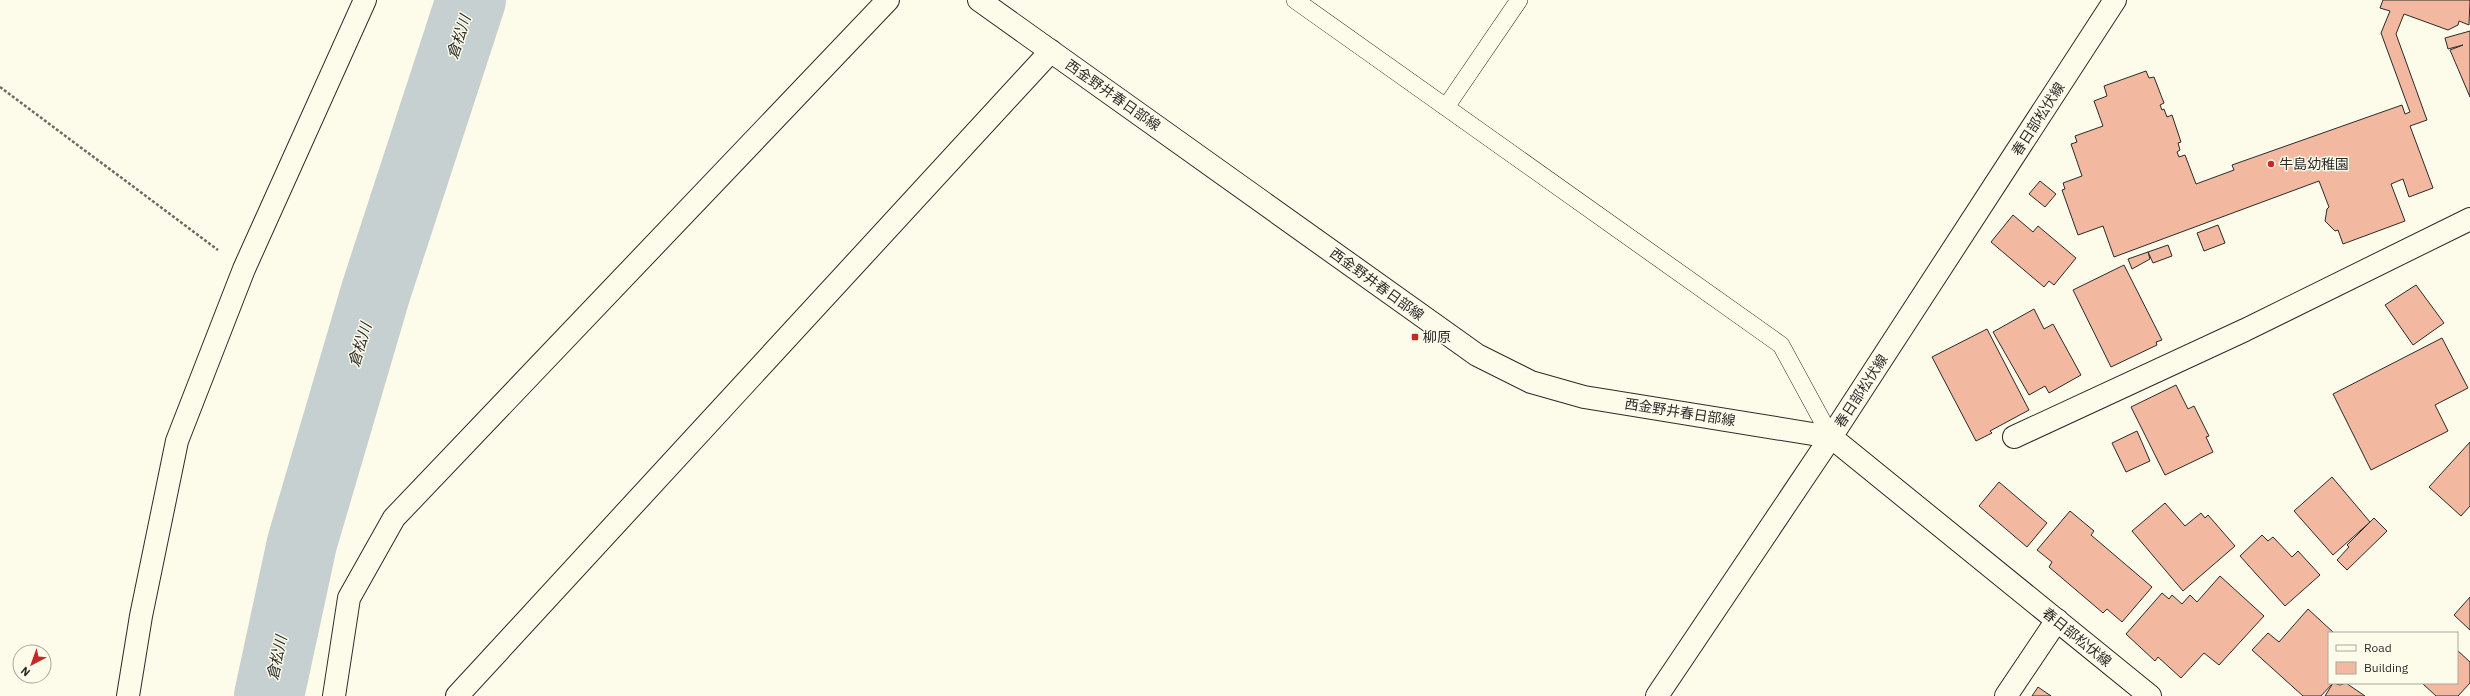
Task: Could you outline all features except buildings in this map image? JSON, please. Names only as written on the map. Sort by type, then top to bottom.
[{"type":"street","points":[[128,696],[141,616],[177,441],[244,269],[365,0]]},
{"type":"street","points":[[334,696],[349,598],[394,518],[888,0]]},
{"type":"street","name":"西金野井春日部線","points":[[979,0],[1252,193],[1426,320],[1477,355],[1531,382],[1584,397],[1831,437]]},
{"type":"street","name":"春日部松伏線","points":[[2115,0],[1831,437],[2150,696]]},
{"type":"street","points":[[457,696],[1051,51]]},
{"type":"street","points":[[2014,437],[2245,330],[2470,219]]},
{"type":"street","points":[[1657,696],[1831,437]]},
{"type":"street","points":[[2006,696],[2057,620]]},
{"type":"lane","points":[[1295,0],[1781,345],[1831,437]]},
{"type":"lane","points":[[1446,107],[1519,0]]},
{"type":"path","points":[[0,88],[244,269]]},
{"type":"waterway","name":"倉松川","points":[[269,696],[302,543],[376,291],[471,0]]},
{"type":"place","name":"牛島幼稚園","points":[[2271,164]]},
{"type":"place","name":"柳原","points":[[1415,337]]}]
